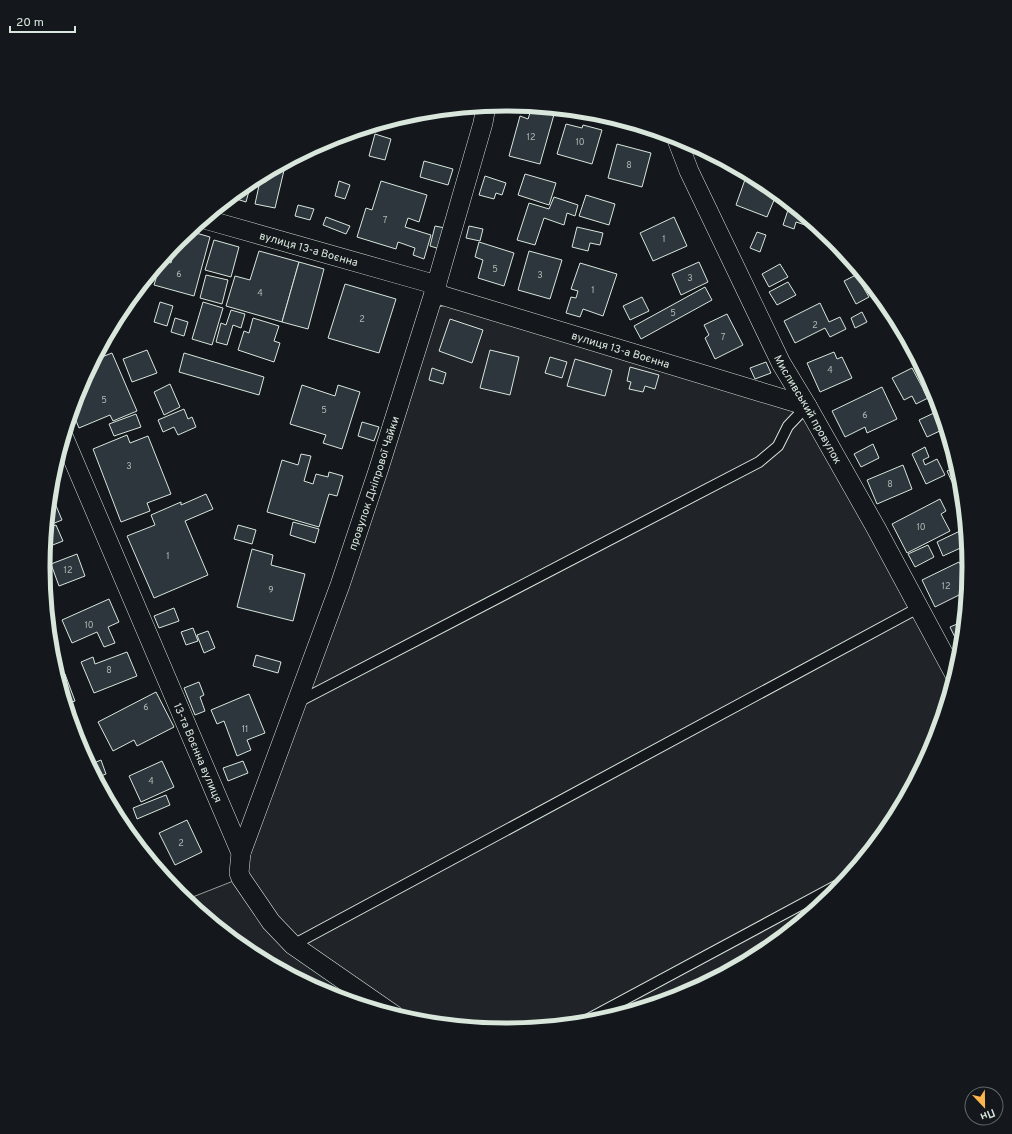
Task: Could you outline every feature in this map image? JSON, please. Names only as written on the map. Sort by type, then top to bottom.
[{"type":"street","name":"провулок Дніпрової Чайки","points":[[241,853],[340,585],[379,468],[435,289],[485,112]]},
{"type":"street","name":"Мисливський провулок","points":[[679,145],[689,171],[781,364],[807,406],[876,528],[950,667]]},
{"type":"street","name":"вулиця 13-а Воєнна","points":[[209,221],[435,289],[807,406]]},
{"type":"street","name":"13-та Воєнна вулиця","points":[[67,445],[241,853],[239,873],[241,878],[272,922],[293,944],[379,1005]]},
{"type":"lane","points":[[298,702],[759,462],[778,446],[788,426],[807,406]]},
{"type":"lane","points":[[293,944],[918,608]]},
{"type":"lane","points":[[600,1013],[826,891]]},
{"type":"shaded area","points":[[453,304],[783,403],[812,425],[948,676],[938,714],[915,769],[885,820],[868,845],[849,868],[807,910],[784,929],[759,946],[708,976],[653,999],[595,1014],[536,1022],[476,1022],[417,1014],[359,999],[304,976],[278,962],[228,929],[192,897],[241,878],[438,307]]},
{"type":"building","points":[[530,112],[554,114],[540,164],[509,156],[520,116],[528,119]]},
{"type":"building","points":[[566,124],[582,128],[583,125],[602,130],[592,164],[557,154]]},
{"type":"building","points":[[375,134],[391,139],[385,160],[369,156]]},
{"type":"building","points":[[617,144],[651,153],[642,187],[608,178]]},
{"type":"building","points":[[424,161],[453,169],[448,185],[420,177]]},
{"type":"building","points":[[284,169],[275,208],[255,204],[259,184],[263,182],[266,182],[267,179]]},
{"type":"building","points":[[525,174],[556,183],[549,205],[518,195]]},
{"type":"building","points":[[485,176],[506,183],[502,195],[496,193],[494,199],[479,195]]},
{"type":"building","points":[[745,179],[775,199],[767,217],[736,205]]},
{"type":"building","points":[[339,181],[350,185],[345,199],[335,196]]},
{"type":"building","points":[[381,181],[427,195],[419,222],[408,218],[405,227],[431,235],[424,259],[413,255],[415,248],[398,242],[396,249],[357,237],[366,208],[372,210]]},
{"type":"building","points":[[249,191],[246,202],[237,199]]},
{"type":"building","points":[[586,195],[615,204],[609,225],[579,216]]},
{"type":"building","points":[[554,197],[578,205],[575,216],[567,213],[564,225],[544,218],[535,245],[517,240],[529,203],[549,209]]},
{"type":"building","points":[[298,205],[314,209],[310,220],[295,216]]},
{"type":"building","points":[[788,209],[810,226],[796,222],[794,229],[783,225]]},
{"type":"building","points":[[326,217],[350,226],[346,234],[323,225]]},
{"type":"building","points":[[674,217],[687,246],[653,261],[640,233]]},
{"type":"building","points":[[435,226],[445,228],[440,249],[430,246]]},
{"type":"building","points":[[469,226],[483,229],[480,241],[466,238]]},
{"type":"building","points":[[577,227],[603,233],[600,245],[590,243],[588,251],[572,247]]},
{"type":"building","points":[[757,232],[766,235],[760,252],[750,248]]},
{"type":"building","points":[[196,233],[210,237],[194,296],[154,285],[158,272],[167,262],[171,263],[173,256]]},
{"type":"building","points":[[214,240],[239,247],[231,277],[205,270]]},
{"type":"building","points":[[479,242],[514,253],[504,286],[478,278],[483,260],[475,257]]},
{"type":"building","points":[[259,251],[299,262],[282,322],[226,306],[235,276],[250,280]]},
{"type":"building","points":[[529,251],[562,260],[550,299],[518,290]]},
{"type":"building","points":[[299,262],[324,269],[308,329],[282,322]]},
{"type":"building","points":[[699,262],[708,282],[681,295],[672,274]]},
{"type":"building","points":[[580,263],[617,274],[603,316],[583,309],[580,317],[566,313],[571,297],[576,298],[578,291],[571,289]]},
{"type":"building","points":[[780,264],[788,277],[769,287],[762,274]]},
{"type":"building","points":[[206,275],[228,280],[222,304],[200,298]]},
{"type":"building","points":[[856,275],[869,297],[856,304],[844,281]]},
{"type":"building","points":[[788,282],[796,295],[777,305],[769,292]]},
{"type":"building","points":[[345,284],[396,299],[379,353],[328,338]]},
{"type":"building","points":[[705,287],[712,300],[641,339],[634,326]]},
{"type":"building","points":[[642,297],[649,311],[630,320],[623,306]]},
{"type":"building","points":[[160,302],[173,306],[167,326],[154,322]]},
{"type":"building","points":[[203,302],[223,308],[212,345],[192,339]]},
{"type":"building","points":[[820,303],[829,322],[840,317],[846,329],[830,337],[825,328],[795,343],[784,321]]},
{"type":"building","points":[[231,310],[245,314],[241,328],[233,325],[227,345],[216,342],[221,323],[226,325]]},
{"type":"building","points":[[862,312],[867,322],[855,328],[851,318]]},
{"type":"building","points":[[727,314],[743,345],[715,359],[705,338],[709,335],[704,325]]},
{"type":"building","points":[[175,318],[188,322],[184,336],[171,332]]},
{"type":"building","points":[[253,318],[279,326],[274,341],[280,343],[274,362],[238,350],[244,331],[249,333]]},
{"type":"building","points":[[450,319],[483,330],[472,363],[439,351]]},
{"type":"building","points":[[147,350],[157,373],[132,382],[123,359]]},
{"type":"building","points":[[490,350],[519,357],[510,395],[480,388]]},
{"type":"building","points":[[834,352],[837,359],[842,357],[852,378],[820,392],[807,363]]},
{"type":"building","points":[[112,353],[137,411],[113,421],[110,415],[79,428],[75,418],[101,357]]},
{"type":"building","points":[[184,353],[264,377],[259,395],[179,372]]},
{"type":"building","points":[[550,357],[567,362],[562,378],[545,373]]},
{"type":"building","points":[[575,359],[612,370],[605,396],[567,386]]},
{"type":"building","points":[[766,362],[771,373],[755,379],[750,368]]},
{"type":"building","points":[[630,367],[659,375],[655,389],[645,386],[643,392],[629,389],[631,382],[627,381]]},
{"type":"building","points":[[432,368],[446,373],[443,384],[429,380]]},
{"type":"building","points":[[912,368],[928,398],[916,404],[912,396],[904,400],[892,378]]},
{"type":"building","points":[[170,384],[180,407],[164,415],[154,392]]},
{"type":"building","points":[[302,385],[335,396],[338,385],[360,392],[342,449],[323,443],[326,435],[290,424]]},
{"type":"building","points":[[882,387],[897,419],[867,433],[865,427],[845,437],[832,411]]},
{"type":"building","points":[[925,388],[934,412],[923,389]]},
{"type":"building","points":[[184,409],[188,419],[192,417],[196,427],[178,435],[174,427],[163,432],[158,420]]},
{"type":"building","points":[[935,412],[941,430],[927,437],[919,420]]},
{"type":"building","points":[[136,414],[141,427],[114,436],[109,424]]},
{"type":"building","points":[[362,422],[379,427],[374,441],[358,436]]},
{"type":"building","points":[[127,435],[130,443],[148,436],[171,494],[147,503],[150,511],[121,522],[93,449]]},
{"type":"building","points":[[873,444],[879,458],[861,467],[854,454]]},
{"type":"building","points":[[925,447],[929,457],[923,460],[925,465],[937,459],[945,475],[926,484],[912,454]]},
{"type":"building","points":[[301,454],[311,456],[304,481],[313,484],[316,474],[328,477],[329,472],[343,476],[337,496],[329,494],[319,527],[267,512],[282,460],[298,465]]},
{"type":"building","points":[[903,465],[912,489],[877,504],[867,480]]},
{"type":"building","points":[[951,469],[955,488],[947,471]]},
{"type":"building","points":[[206,494],[213,509],[185,521],[208,575],[154,598],[127,536],[155,525],[151,515],[181,502],[181,505]]},
{"type":"building","points":[[940,499],[946,511],[941,514],[950,531],[907,553],[892,524]]},
{"type":"building","points":[[55,503],[62,520],[52,524]]},
{"type":"building","points":[[293,522],[319,529],[315,543],[290,535]]},
{"type":"building","points":[[56,525],[63,541],[51,546],[51,537],[52,526]]},
{"type":"building","points":[[238,525],[256,530],[252,544],[234,539]]},
{"type":"building","points":[[960,531],[961,548],[943,556],[937,542]]},
{"type":"building","points":[[928,545],[934,557],[915,567],[908,554]]},
{"type":"building","points":[[252,549],[273,555],[271,565],[305,574],[293,621],[237,607]]},
{"type":"building","points":[[77,554],[85,576],[59,586],[51,564]]},
{"type":"building","points":[[959,562],[962,567],[961,594],[935,607],[922,580]]},
{"type":"building","points":[[109,599],[119,622],[108,627],[115,643],[104,647],[97,632],[72,643],[62,620]]},
{"type":"building","points":[[174,608],[179,621],[159,628],[154,616]]},
{"type":"building","points":[[958,623],[956,639],[950,627]]},
{"type":"building","points":[[193,628],[198,641],[186,645],[181,632]]},
{"type":"building","points":[[208,631],[215,648],[204,653],[197,635]]},
{"type":"building","points":[[127,652],[137,676],[94,693],[81,662],[93,657],[95,664]]},
{"type":"building","points":[[256,655],[281,662],[278,673],[253,666]]},
{"type":"building","points":[[63,674],[65,674],[75,701],[71,702]]},
{"type":"building","points":[[199,682],[204,695],[200,697],[205,711],[195,715],[184,688]]},
{"type":"building","points":[[156,692],[174,727],[137,746],[134,740],[113,751],[98,722]]},
{"type":"building","points":[[249,694],[265,733],[247,740],[251,750],[237,756],[224,721],[217,724],[211,710]]},
{"type":"building","points":[[101,760],[106,774],[101,776],[94,763]]},
{"type":"building","points":[[162,761],[174,787],[141,802],[129,776]]},
{"type":"building","points":[[243,761],[248,773],[228,781],[223,768]]},
{"type":"building","points":[[166,795],[170,805],[137,819],[133,808]]},
{"type":"building","points":[[187,820],[202,852],[175,865],[159,833]]}]
